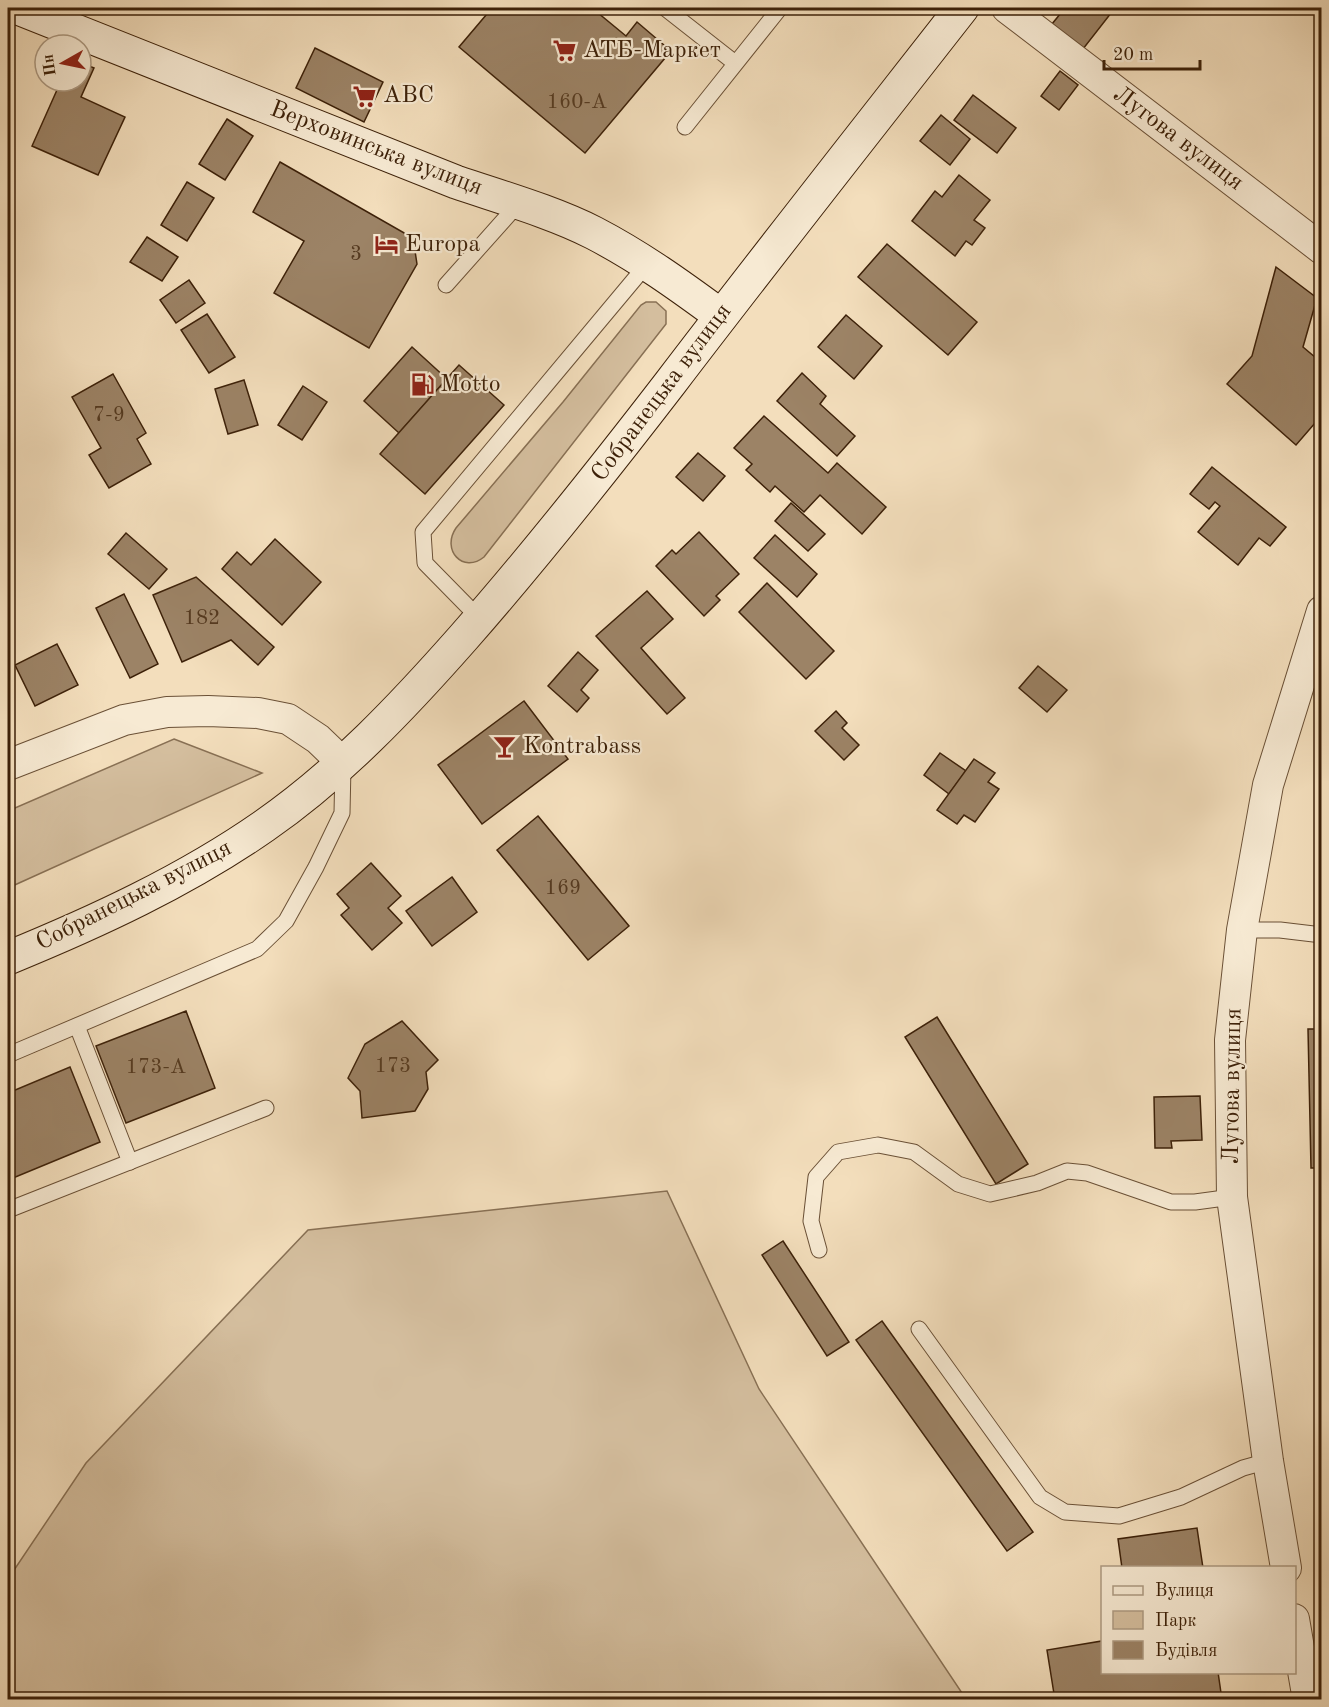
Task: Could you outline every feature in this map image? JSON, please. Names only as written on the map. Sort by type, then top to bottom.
[{"type":"main road","name":"Верховинська вулиця","points":[[18,8],[456,182],[519,203],[591,232],[648,263],[721,316]]},
{"type":"main road","name":"Собранецька вулиця","points":[[8,958],[73,932],[198,868],[266,825],[343,763],[410,698],[585,494],[962,8]]},
{"type":"street","name":"Лугова вулиця","points":[[1007,8],[1322,249]]},
{"type":"street","name":"Лугова вулиця","points":[[1286,1566],[1268,1461],[1232,1197],[1230,1040],[1242,930],[1268,785],[1322,611]]},
{"type":"street","points":[[8,765],[124,720],[167,712],[208,711],[258,713],[288,719],[318,739],[343,763]]},
{"type":"street","points":[[1296,1631],[1308,1700]]},
{"type":"lane","points":[[665,8],[735,63]]},
{"type":"lane","points":[[685,127],[780,8]]},
{"type":"lane","points":[[446,285],[519,203]]},
{"type":"lane","points":[[480,619],[425,562],[423,532],[648,263]]},
{"type":"lane","points":[[8,1055],[257,949],[286,921],[342,813],[343,763]]},
{"type":"lane","points":[[1242,930],[1280,930],[1322,935]]},
{"type":"lane","points":[[77,1026],[130,1162]]},
{"type":"lane","points":[[8,1210],[266,1108]]},
{"type":"lane","points":[[819,1250],[811,1221],[816,1178],[838,1152],[878,1145],[914,1152],[958,1184],[990,1194],[1037,1183],[1067,1171],[1087,1173],[1171,1202],[1195,1202],[1232,1197]]},
{"type":"lane","points":[[919,1329],[1040,1497],[1065,1512],[1119,1516],[1182,1497],[1243,1468],[1268,1461]]},
{"type":"green space","points":[[646,302],[656,302],[666,311],[666,324],[484,557],[476,562],[462,561],[453,551],[451,544],[456,528],[563,402],[641,305]]},
{"type":"green space","points":[[174,739],[262,773],[8,888],[8,811]]},
{"type":"green space","points":[[667,1191],[759,1389],[966,1699],[8,1699],[8,1579],[86,1463],[308,1230]]},
{"type":"building","points":[[492,8],[592,8],[626,36],[637,22],[671,51],[585,153],[459,47]]},
{"type":"building","points":[[1065,8],[1115,8],[1083,49],[1052,24]]},
{"type":"building","points":[[315,48],[383,82],[364,122],[296,88]]},
{"type":"building","points":[[1060,71],[1078,85],[1059,110],[1041,96]]},
{"type":"building","points":[[56,93],[83,93],[81,97],[125,117],[98,175],[32,146]]},
{"type":"building","points":[[973,95],[1016,128],[997,153],[954,120]]},
{"type":"building","points":[[941,115],[970,139],[950,165],[920,141]]},
{"type":"building","points":[[227,119],[253,136],[225,180],[199,164]]},
{"type":"building","points":[[280,162],[413,238],[417,264],[369,348],[274,293],[304,241],[253,212]]},
{"type":"building","points":[[959,175],[990,200],[974,220],[985,228],[972,245],[966,241],[955,256],[912,221],[935,191],[942,197]]},
{"type":"building","points":[[187,182],[214,198],[187,241],[161,225]]},
{"type":"building","points":[[147,237],[178,257],[162,281],[130,262]]},
{"type":"building","points":[[887,244],[977,322],[948,355],[858,277]]},
{"type":"building","points":[[1276,267],[1317,298],[1303,347],[1322,363],[1322,415],[1296,445],[1227,384],[1252,356]]},
{"type":"building","points":[[189,280],[205,303],[176,323],[160,300]]},
{"type":"building","points":[[207,314],[235,357],[209,373],[181,330]]},
{"type":"building","points":[[846,315],[882,346],[854,379],[818,347]]},
{"type":"building","points":[[412,347],[447,379],[399,433],[364,401]]},
{"type":"building","points":[[459,365],[504,405],[425,494],[380,454]]},
{"type":"building","points":[[802,373],[826,396],[820,404],[855,436],[837,456],[777,401]]},
{"type":"building","points":[[113,374],[146,433],[137,439],[151,464],[109,488],[89,455],[101,448],[72,397]]},
{"type":"building","points":[[244,380],[258,425],[228,434],[215,389]]},
{"type":"building","points":[[303,386],[327,402],[302,440],[278,425]]},
{"type":"building","points":[[764,416],[828,473],[837,463],[886,507],[862,534],[820,495],[804,512],[775,486],[770,492],[746,470],[752,464],[734,448]]},
{"type":"building","points":[[698,453],[725,476],[703,501],[676,477]]},
{"type":"building","points":[[1212,467],[1286,527],[1270,546],[1259,538],[1238,565],[1198,532],[1220,506],[1215,502],[1209,509],[1190,494]]},
{"type":"building","points":[[791,503],[825,534],[808,551],[775,521]]},
{"type":"building","points":[[699,532],[739,574],[716,596],[720,600],[704,616],[656,566],[672,550],[676,554]]},
{"type":"building","points":[[126,533],[167,569],[149,589],[108,554]]},
{"type":"building","points":[[775,535],[817,574],[797,597],[754,558]]},
{"type":"building","points":[[275,539],[321,582],[282,625],[222,569],[237,552],[251,565]]},
{"type":"building","points":[[196,577],[274,647],[258,665],[231,640],[182,662],[153,595]]},
{"type":"building","points":[[767,583],[834,651],[806,679],[739,612]]},
{"type":"building","points":[[647,591],[673,619],[641,648],[685,698],[667,714],[596,636]]},
{"type":"building","points":[[124,594],[158,664],[130,678],[96,608]]},
{"type":"building","points":[[57,644],[78,685],[35,706],[15,665]]},
{"type":"building","points":[[578,652],[598,670],[581,690],[589,698],[577,712],[548,686]]},
{"type":"building","points":[[1038,666],[1067,690],[1047,712],[1019,688]]},
{"type":"building","points":[[524,701],[568,759],[482,824],[438,765]]},
{"type":"building","points":[[836,711],[847,723],[842,728],[859,745],[844,760],[815,731]]},
{"type":"building","points":[[940,753],[966,771],[949,794],[924,775]]},
{"type":"building","points":[[974,759],[995,773],[988,782],[999,789],[975,822],[964,815],[957,824],[937,810]]},
{"type":"building","points":[[538,816],[629,926],[588,960],[497,850]]},
{"type":"building","points":[[371,863],[401,896],[388,908],[402,923],[372,950],[341,915],[349,908],[337,894]]},
{"type":"building","points":[[452,877],[477,912],[432,946],[406,911]]},
{"type":"building","points":[[186,1011],[215,1088],[126,1123],[96,1046]]},
{"type":"building","points":[[937,1017],[1028,1164],[996,1184],[905,1037]]},
{"type":"building","points":[[402,1021],[438,1060],[426,1072],[428,1089],[415,1111],[362,1118],[360,1091],[348,1078],[365,1044]]},
{"type":"building","points":[[1308,1029],[1322,1029],[1322,1168],[1311,1168]]},
{"type":"building","points":[[70,1067],[100,1142],[13,1178],[8,1165],[8,1093]]},
{"type":"building","points":[[1200,1096],[1202,1140],[1171,1141],[1172,1148],[1155,1148],[1154,1097]]},
{"type":"building","points":[[783,1241],[849,1342],[827,1356],[762,1255]]},
{"type":"building","points":[[882,1321],[1033,1532],[1007,1551],[856,1340]]},
{"type":"building","points":[[1197,1528],[1203,1566],[1122,1566],[1118,1539]]},
{"type":"building","points":[[1101,1641],[1101,1674],[1218,1674],[1222,1700],[1055,1700],[1047,1650]]},
{"type":"place","name":"АТБ-Маркет","points":[[565,51]]},
{"type":"place","name":"ABC","points":[[365,96]]},
{"type":"place","name":"Europa","points":[[387,245]]},
{"type":"place","name":"Motto","points":[[422,385]]},
{"type":"place","name":"Kontrabass","points":[[505,747]]}]
